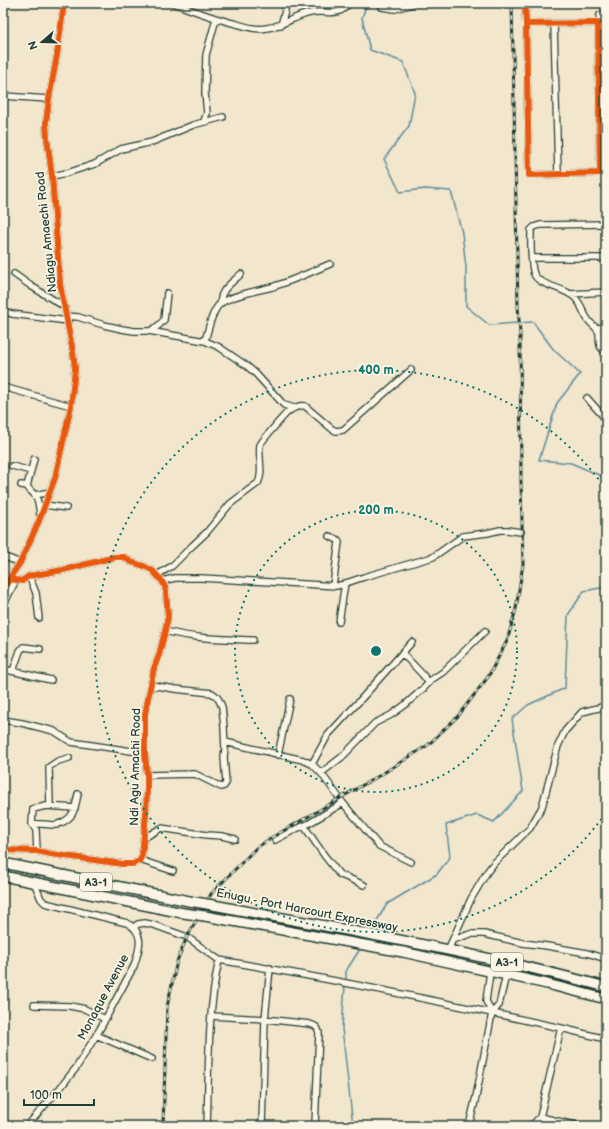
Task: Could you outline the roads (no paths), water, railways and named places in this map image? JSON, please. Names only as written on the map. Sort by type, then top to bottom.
[{"type":"highway","name":"Enugu - Port Harcourt Expressway","points":[[3,863],[189,901],[406,941],[519,965],[606,987]]},
{"type":"highway","name":"A3-1","points":[[3,876],[183,913],[403,952],[490,972]]},
{"type":"highway","points":[[490,972],[606,999]]},
{"type":"street","name":"Ndiagu Amaechi Road","points":[[3,590],[13,580],[39,521],[55,478],[71,406],[75,369],[60,284],[52,176],[46,122],[64,3]]},
{"type":"street","points":[[173,3],[254,29],[281,25],[301,15],[312,12],[339,12],[344,10],[349,3]]},
{"type":"street","points":[[281,25],[285,11],[284,3]]},
{"type":"street","points":[[382,7],[395,8],[416,3]]},
{"type":"street","points":[[526,3],[529,175],[600,173],[598,23],[600,15],[606,14]]},
{"type":"street","points":[[204,121],[207,113],[205,93],[206,55],[216,18]]},
{"type":"street","points":[[526,24],[598,23]]},
{"type":"street","points":[[554,24],[558,174]]},
{"type":"street","points":[[3,96],[49,99]]},
{"type":"street","points":[[52,176],[95,164],[121,149],[152,142],[204,121],[223,117]]},
{"type":"street","points":[[606,224],[540,225],[530,230],[534,275],[538,280],[570,294],[577,299],[589,322],[597,328],[600,346],[606,351]]},
{"type":"street","points":[[532,258],[606,258]]},
{"type":"street","points":[[205,341],[217,306],[221,303],[230,298],[274,286],[330,264]]},
{"type":"street","points":[[14,274],[65,307]]},
{"type":"street","points":[[221,303],[220,298],[223,291],[241,274]]},
{"type":"street","points":[[570,294],[606,292]]},
{"type":"street","points":[[149,331],[158,326],[164,320],[167,294]]},
{"type":"street","points":[[3,311],[12,314],[67,318],[78,317],[104,326],[134,331],[149,331],[205,341],[247,366],[284,405],[286,413]]},
{"type":"street","points":[[597,328],[606,327]]},
{"type":"street","points":[[157,575],[172,566],[207,532],[230,504],[258,483],[260,480],[259,456],[261,442],[286,413],[294,408],[305,406],[332,429],[339,431],[343,430],[411,370]]},
{"type":"street","points":[[3,387],[71,406]]},
{"type":"street","points":[[587,398],[603,416],[606,423]]},
{"type":"street","points":[[284,405],[294,408]]},
{"type":"street","points":[[27,486],[34,459]]},
{"type":"street","points":[[12,466],[31,472]]},
{"type":"street","points":[[21,486],[27,486]]},
{"type":"street","points":[[27,486],[35,495],[40,511],[39,521]]},
{"type":"street","points":[[35,495],[50,492]]},
{"type":"street","points":[[45,505],[66,508]]},
{"type":"street","points":[[162,581],[175,578],[201,578],[337,586],[433,557],[463,536],[500,530],[521,532]]},
{"type":"street","points":[[329,536],[338,540],[339,542],[333,586]]},
{"type":"street","points":[[3,556],[20,563]]},
{"type":"street","name":"Ndi Agu Amachi Road","points":[[13,580],[22,581],[29,576],[63,570],[116,557],[124,557],[131,562],[144,566],[153,571],[165,587],[168,617],[159,655],[154,668],[145,714],[144,753],[147,775],[146,814],[142,855],[140,860]]},
{"type":"street","points":[[29,576],[36,593],[39,618]]},
{"type":"street","points":[[6,600],[13,580]]},
{"type":"street","points":[[339,622],[345,584]]},
{"type":"street","points":[[165,631],[178,635],[207,638],[253,640]]},
{"type":"street","points":[[321,773],[342,757],[375,723],[391,715],[405,705],[443,672],[485,631]]},
{"type":"street","points":[[312,764],[328,735],[364,697],[412,642]]},
{"type":"street","points":[[13,671],[20,651],[23,647],[40,649]]},
{"type":"street","points":[[402,653],[429,683]]},
{"type":"street","points":[[3,669],[51,680]]},
{"type":"street","points":[[147,775],[195,774],[221,787],[226,783],[222,707],[216,696],[212,693],[151,685]]},
{"type":"street","points":[[278,755],[290,699]]},
{"type":"street","points":[[448,950],[471,899],[487,872],[494,863],[530,828],[542,807],[558,746],[565,731],[582,712],[606,706]]},
{"type":"street","points":[[3,720],[54,731],[71,742],[144,753]]},
{"type":"street","points":[[225,742],[303,760],[312,764],[321,773],[343,803],[379,846],[411,862]]},
{"type":"street","points":[[50,806],[49,766],[58,761],[69,758]]},
{"type":"street","points":[[32,824],[58,824],[68,820],[75,808],[78,794]]},
{"type":"street","points":[[275,840],[304,826],[343,803]]},
{"type":"street","points":[[37,851],[36,830],[32,824],[33,809],[46,806],[75,808]]},
{"type":"street","points":[[304,826],[338,874],[364,885]]},
{"type":"street","points":[[144,838],[161,828],[235,839]]},
{"type":"street","points":[[3,850],[37,851],[123,864],[133,864],[140,860],[173,871]]},
{"type":"street","points":[[34,882],[41,899],[45,903],[134,927],[138,924],[154,924],[187,937],[219,960],[270,968],[492,1013],[606,1039]]},
{"type":"street","name":"Monaque Avenue","points":[[27,1126],[76,1068],[134,966],[138,953],[139,937],[137,930],[134,927]]},
{"type":"street","points":[[453,940],[470,934],[484,934],[523,944],[547,946],[587,953],[606,959]]},
{"type":"street","points":[[207,1126],[211,1016],[219,960]]},
{"type":"street","points":[[262,1126],[265,1019],[270,968]]},
{"type":"street","points":[[490,972],[486,1001],[492,1013]]},
{"type":"street","points":[[469,1126],[492,1013],[499,1005],[506,975]]},
{"type":"street","points":[[34,1005],[70,1006],[85,1009],[105,1019]]},
{"type":"street","points":[[211,1016],[265,1019],[310,1024],[315,1025],[318,1028],[315,1126]]},
{"type":"street","points":[[531,1126],[540,1117],[561,1028]]},
{"type":"street","points":[[96,1035],[152,1059]]},
{"type":"street","points":[[540,1117],[579,1126]]},
{"type":"waterway","points":[[367,3],[362,18],[370,50],[403,62],[415,93],[409,126],[384,159],[400,192],[425,189],[451,191],[462,233],[466,267],[466,306],[489,325],[533,322],[554,350],[580,374],[557,403],[539,460],[571,463],[606,478]]},
{"type":"waterway","points":[[370,932],[387,904],[437,874],[450,857],[446,825],[477,815],[494,822],[523,791],[512,719],[528,705],[565,688],[568,615],[584,591],[606,587]]},
{"type":"waterway","points":[[346,981],[346,971],[360,949]]},
{"type":"waterway","points":[[345,985],[342,1028],[353,1126]]},
{"type":"railway","points":[[163,1126],[167,1007],[177,961],[187,937],[211,894],[256,848],[382,774],[428,745],[458,716],[488,677],[507,641],[516,609],[523,564],[520,334],[518,306],[512,3]]}]
